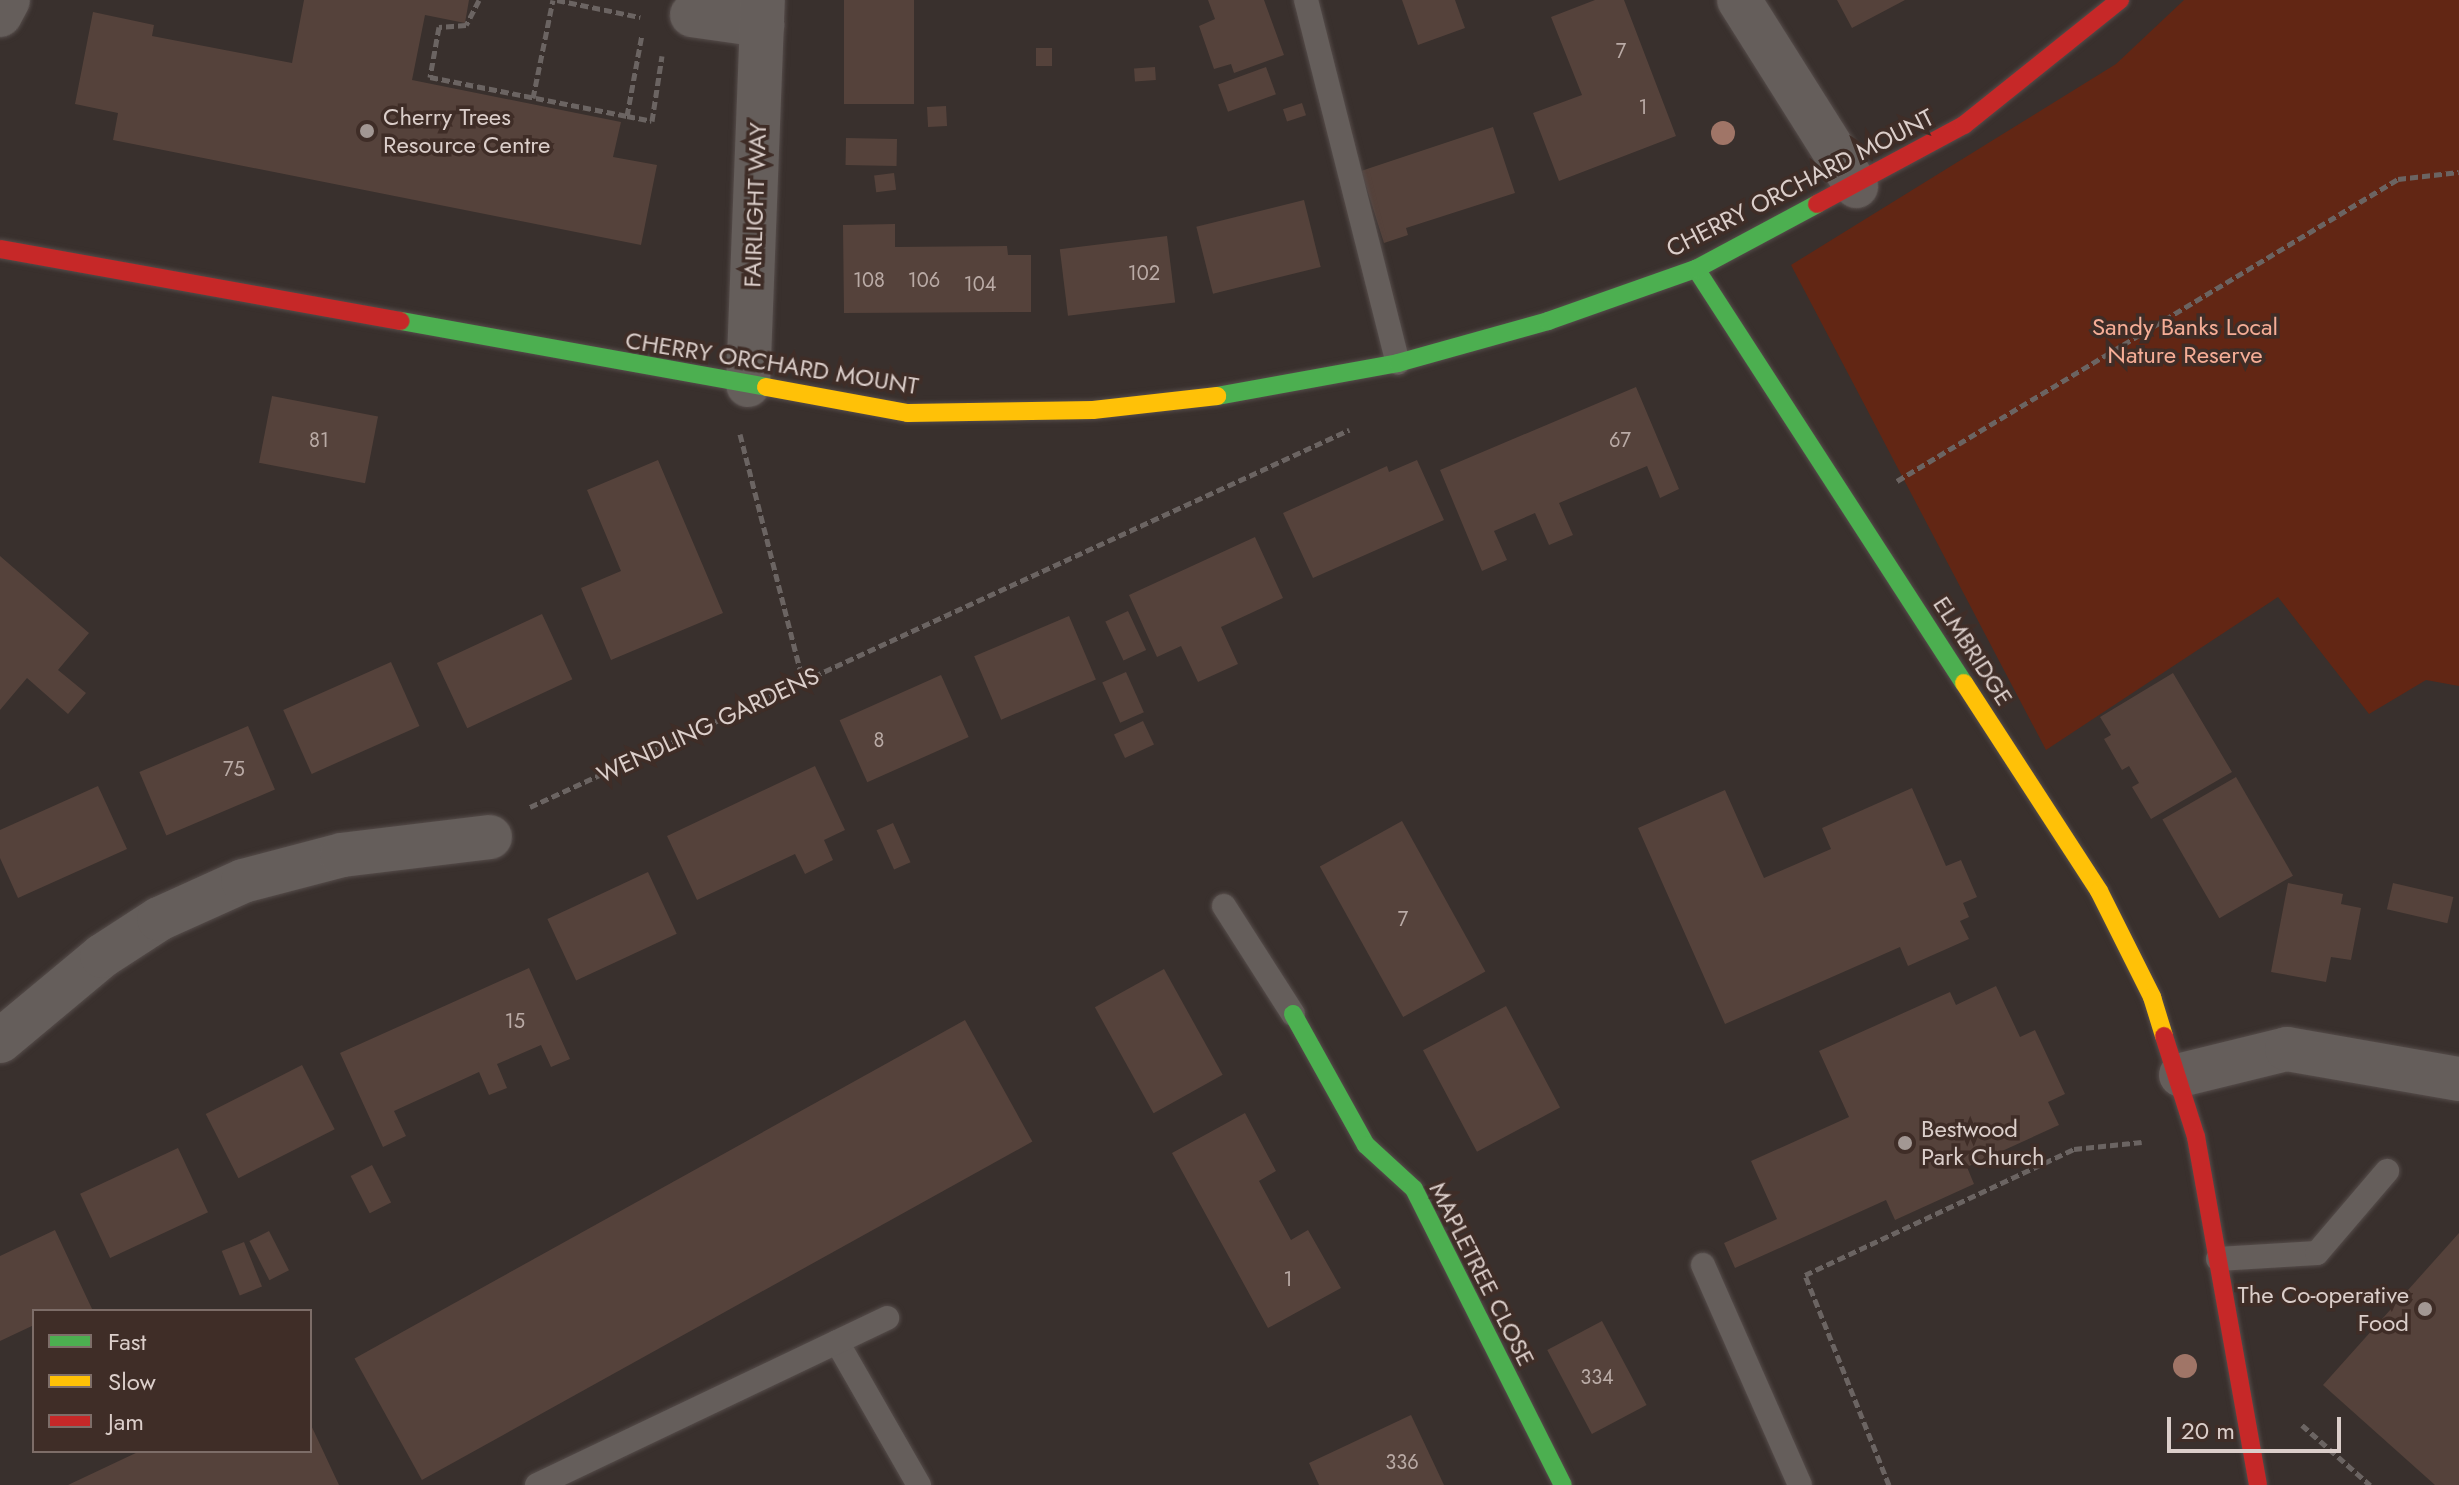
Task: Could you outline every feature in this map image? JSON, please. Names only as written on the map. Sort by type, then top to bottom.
[{"type":"street","points":[[0,15],[8,0]]},
{"type":"street","points":[[1739,0],[1856,186]]},
{"type":"street","name":"CHERRY ORCHARD MOUNT","points":[[0,249],[908,413],[1093,410],[1243,393],[1398,363],[1548,321],[1696,269],[1856,186],[1964,125],[2120,0]]},
{"type":"street","name":"FAIRLIGHT WAY","points":[[692,15],[763,13],[748,385]]},
{"type":"street","name":"ELMBRIDGE","points":[[1696,269],[2099,891],[2152,997],[2181,1075],[2196,1137],[2258,1485]]},
{"type":"street","points":[[0,1041],[102,956],[159,919],[243,881],[342,855],[490,837]]},
{"type":"street","name":"MAPLETREE CLOSE","points":[[1293,1014],[1366,1145],[1414,1189],[1563,1485]]},
{"type":"street","points":[[2181,1075],[2287,1049],[2459,1079]]},
{"type":"lane","points":[[1306,0],[1398,363]]},
{"type":"lane","points":[[1224,906],[1293,1014]]},
{"type":"lane","points":[[2218,1259],[2317,1253],[2387,1171]]},
{"type":"lane","points":[[1703,1265],[1800,1485]]},
{"type":"lane","points":[[537,1485],[887,1318]]},
{"type":"lane","points":[[837,1342],[919,1485]]},
{"type":"path","points":[[479,0],[466,25],[439,27],[430,77],[652,121],[664,45],[681,47],[692,15]]},
{"type":"path","points":[[533,98],[555,0],[645,18]]},
{"type":"path","points":[[627,116],[647,9]]},
{"type":"path","points":[[1852,509],[2295,236],[2398,179],[2459,172]]},
{"type":"path","name":"WENDLING GARDENS","points":[[490,837],[523,809],[1362,424],[1398,363]]},
{"type":"path","points":[[748,385],[738,425],[803,681]]},
{"type":"path","points":[[1889,1485],[1805,1275],[2074,1149],[2196,1137]]},
{"type":"path","points":[[2248,1417],[2293,1417],[2370,1485]]},
{"type":"green space","name":"Sandy Banks Local Nature Reserve","points":[[2184,0],[2459,0],[2459,686],[2426,680],[2369,714],[2278,597],[2046,750],[1791,265],[2116,64]]},
{"type":"building","name":"Cherry Trees Resource Centre","points":[[304,0],[469,0],[465,23],[425,15],[412,80],[621,122],[613,157],[657,165],[641,245],[113,140],[118,113],[75,104],[93,12],[154,25],[152,36],[292,63]]},
{"type":"building","points":[[844,0],[914,0],[914,104],[844,104]]},
{"type":"building","points":[[1208,0],[1264,0],[1284,55],[1234,73],[1231,64],[1214,69],[1199,26],[1215,19]]},
{"type":"building","points":[[1402,0],[1455,0],[1465,28],[1418,45]]},
{"type":"building","points":[[1595,0],[1624,0],[1676,136],[1559,181],[1533,113],[1582,95],[1551,17]]},
{"type":"building","points":[[1837,0],[1905,0],[1852,28]]},
{"type":"building","points":[[1036,48],[1052,48],[1052,66],[1036,66]]},
{"type":"building","points":[[1155,67],[1156,80],[1135,81],[1134,68]]},
{"type":"building","points":[[1266,67],[1276,94],[1228,112],[1218,84]]},
{"type":"building","points":[[1302,103],[1306,115],[1287,122],[1283,109]]},
{"type":"building","points":[[946,106],[947,126],[928,127],[927,107]]},
{"type":"building","points":[[1493,127],[1515,193],[1406,228],[1408,235],[1384,243],[1361,171]]},
{"type":"building","points":[[846,138],[897,139],[897,166],[846,165]]},
{"type":"building","points":[[894,173],[896,190],[876,192],[874,175]]},
{"type":"building","points":[[1304,200],[1321,267],[1213,294],[1196,227]]},
{"type":"building","points":[[895,224],[895,247],[1007,246],[1008,255],[1031,255],[1031,312],[844,313],[843,225]]},
{"type":"building","points":[[1167,236],[1175,303],[1068,316],[1060,249]]},
{"type":"building","points":[[1636,387],[1679,489],[1660,498],[1647,466],[1559,503],[1573,535],[1549,545],[1535,513],[1494,531],[1507,560],[1482,571],[1440,470]]},
{"type":"building","points":[[272,396],[378,417],[365,483],[259,463]]},
{"type":"building","points":[[658,460],[723,613],[611,660],[581,588],[621,571],[587,490]]},
{"type":"building","points":[[1417,460],[1444,520],[1313,578],[1283,513],[1387,466],[1389,472]]},
{"type":"building","points":[[1255,537],[1283,598],[1221,627],[1238,664],[1198,682],[1181,646],[1157,657],[1129,595]]},
{"type":"building","points":[[0,556],[89,633],[58,670],[86,693],[68,714],[27,678],[0,710]]},
{"type":"building","points":[[1128,611],[1146,650],[1124,661],[1105,622]]},
{"type":"building","points":[[542,614],[572,679],[467,728],[437,663]]},
{"type":"building","points":[[1069,616],[1096,680],[1001,720],[974,656]]},
{"type":"building","points":[[391,662],[419,726],[312,774],[283,710]]},
{"type":"building","points":[[1126,672],[1144,712],[1120,723],[1102,683]]},
{"type":"building","points":[[2173,673],[2232,772],[2151,819],[2132,787],[2139,783],[2129,766],[2122,770],[2104,739],[2111,735],[2100,717]]},
{"type":"building","points":[[941,675],[969,737],[867,782],[840,720]]},
{"type":"building","points":[[1143,721],[1154,745],[1125,758],[1114,735]]},
{"type":"building","points":[[248,726],[275,790],[166,836],[139,772]]},
{"type":"building","points":[[815,766],[845,830],[824,840],[833,860],[805,874],[795,854],[697,900],[667,836]]},
{"type":"building","points":[[2236,777],[2293,876],[2219,918],[2162,820]]},
{"type":"building","points":[[98,786],[127,849],[18,898],[0,858],[0,830]]},
{"type":"building","points":[[1912,788],[1946,866],[1961,860],[1977,897],[1963,903],[1969,917],[1960,921],[1969,939],[1908,966],[1900,947],[1725,1024],[1638,828],[1725,790],[1764,878],[1831,849],[1822,828]]},
{"type":"building","points":[[1402,821],[1485,971],[1403,1017],[1320,867]]},
{"type":"building","points":[[893,823],[910,862],[894,870],[877,830]]},
{"type":"building","points":[[648,872],[677,934],[576,981],[547,919]]},
{"type":"building","points":[[2288,883],[2343,894],[2341,904],[2361,908],[2351,960],[2331,957],[2326,982],[2271,972]]},
{"type":"building","points":[[2393,883],[2453,897],[2447,923],[2387,909]]},
{"type":"building","points":[[529,968],[570,1059],[551,1067],[541,1045],[497,1064],[507,1088],[489,1095],[479,1072],[394,1111],[406,1136],[383,1147],[340,1053]]},
{"type":"building","points":[[1164,969],[1223,1075],[1154,1113],[1095,1007]]},
{"type":"building","name":"Bestwood Park Church","points":[[1996,986],[2020,1037],[2035,1030],[2065,1094],[2048,1102],[2059,1125],[1967,1167],[1974,1184],[1895,1220],[1886,1200],[1735,1268],[1724,1243],[1777,1219],[1751,1161],[1849,1117],[1819,1051],[1950,992],[1956,1005]]},
{"type":"building","points":[[1506,1006],[1560,1108],[1477,1152],[1423,1050]]},
{"type":"building","points":[[965,1020],[1032,1142],[422,1480],[355,1358]]},
{"type":"building","points":[[302,1065],[335,1129],[238,1178],[206,1114]]},
{"type":"building","points":[[1245,1113],[1276,1171],[1259,1181],[1291,1240],[1308,1230],[1341,1288],[1268,1328],[1172,1153]]},
{"type":"building","points":[[178,1148],[208,1212],[110,1258],[80,1194]]},
{"type":"building","points":[[372,1165],[391,1202],[370,1213],[351,1176]]},
{"type":"building","points":[[55,1230],[92,1309],[32,1309],[32,1326],[0,1341],[0,1256]]},
{"type":"building","points":[[269,1231],[289,1270],[269,1280],[249,1241]]},
{"type":"building","name":"The Co-operative Food","points":[[2459,1233],[2459,1485],[2435,1485],[2323,1385]]},
{"type":"building","points":[[244,1242],[262,1287],[240,1295],[222,1251]]},
{"type":"building","points":[[1602,1321],[1647,1405],[1592,1434],[1547,1350]]},
{"type":"building","points":[[1411,1415],[1444,1485],[1319,1485],[1309,1463]]},
{"type":"building","points":[[312,1427],[339,1485],[68,1485],[136,1453],[312,1453]]},
{"type":"traffic: fast","points":[[1217,396],[1398,363],[1548,321],[1696,269],[1817,204]]},
{"type":"traffic: fast","points":[[1696,269],[1964,683]]},
{"type":"traffic: fast","points":[[401,321],[766,387]]},
{"type":"traffic: fast","points":[[1293,1014],[1366,1145],[1414,1189],[1563,1485]]},
{"type":"traffic: slow","points":[[766,387],[908,413],[1093,410],[1217,396]]},
{"type":"traffic: slow","points":[[1964,683],[2099,891],[2152,997],[2164,1036]]},
{"type":"traffic: jam","points":[[1817,204],[1964,125],[2120,0]]},
{"type":"traffic: jam","points":[[0,249],[401,321]]},
{"type":"traffic: jam","points":[[2164,1036],[2196,1137],[2258,1485]]},
{"type":"place","name":"Cherry Trees Resource Centre","points":[[367,131]]},
{"type":"place","name":"Bestwood Park Church","points":[[1905,1143]]},
{"type":"place","name":"The Co-operative Food","points":[[2425,1309]]}]
